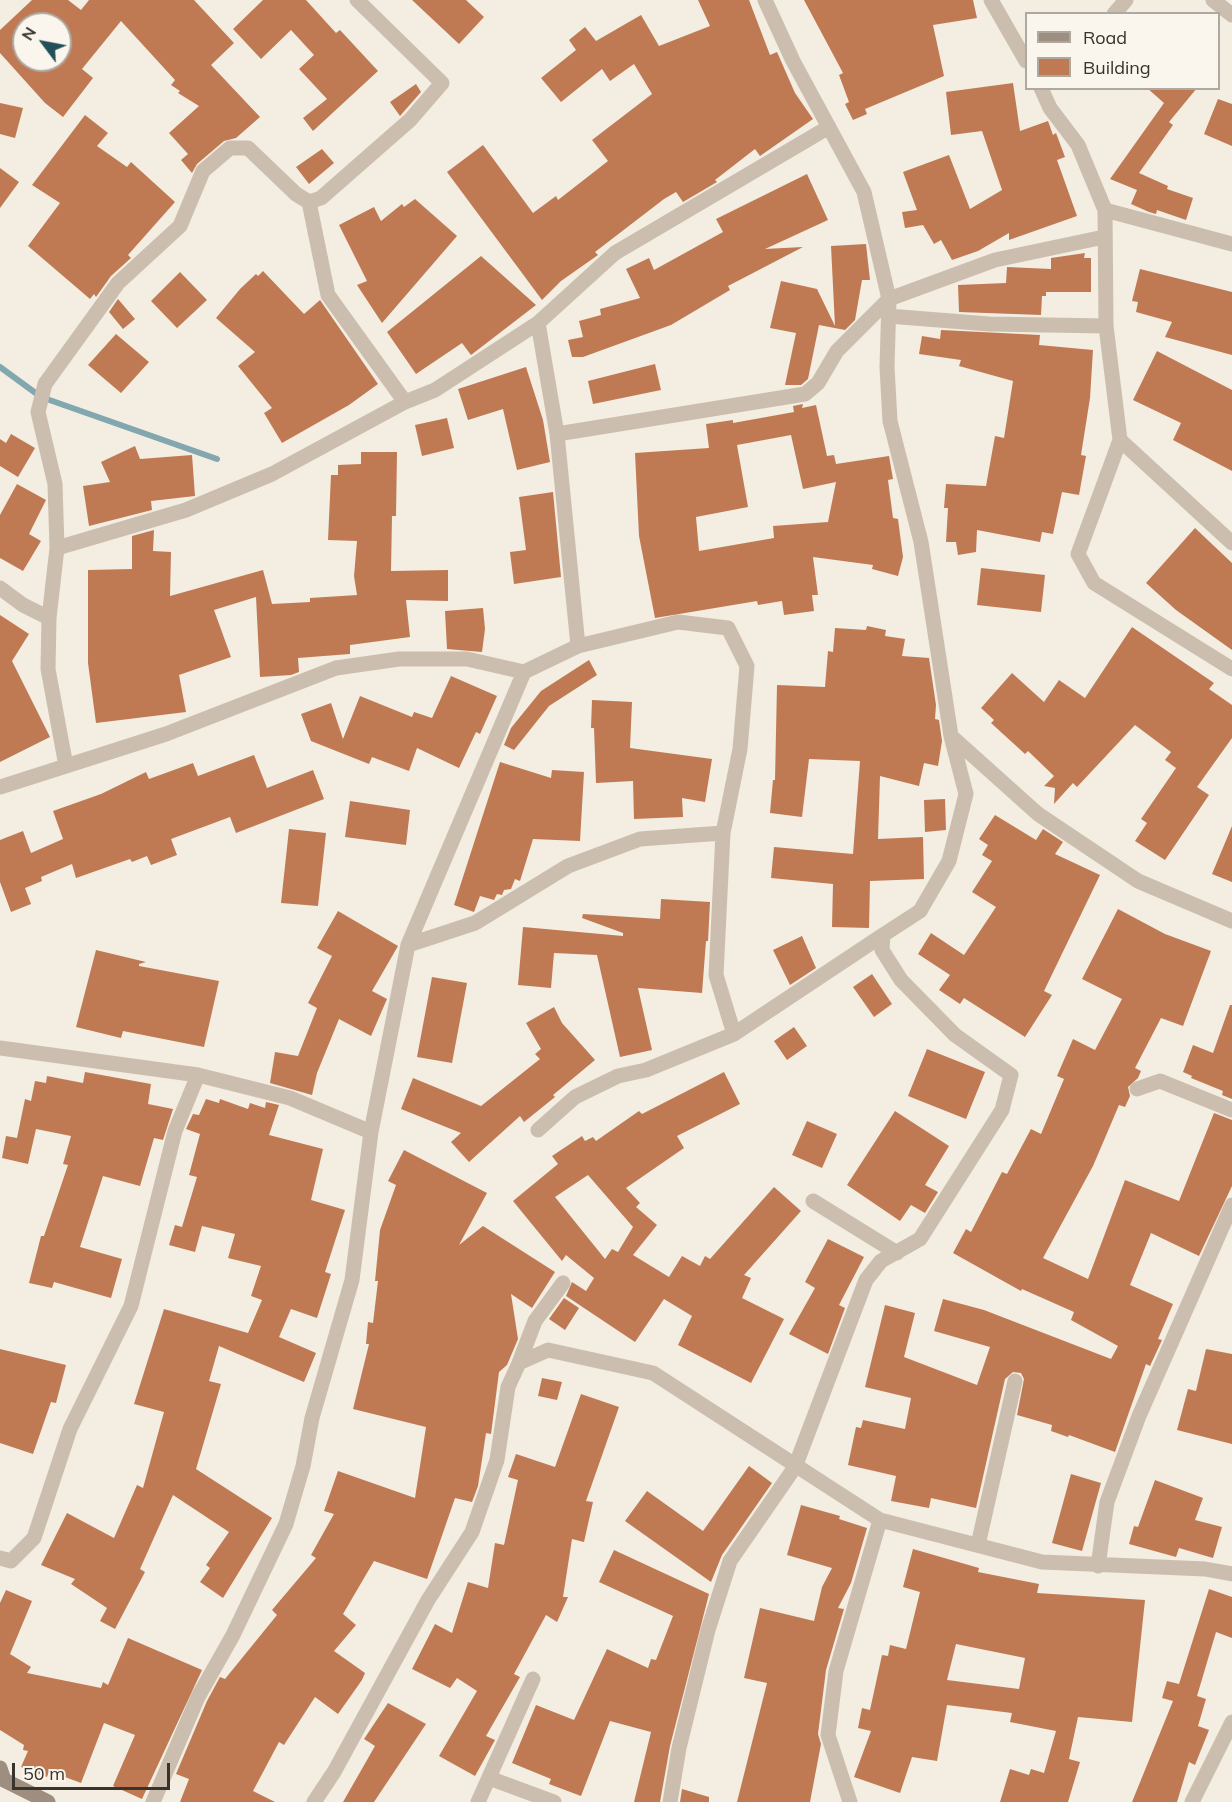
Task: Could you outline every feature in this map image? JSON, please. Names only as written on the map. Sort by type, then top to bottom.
[{"type":"street","points":[[309,202],[321,198],[410,120],[442,83],[357,0]]},
{"type":"street","points":[[538,1130],[575,1097],[618,1076],[646,1070],[734,1034],[920,911],[949,861],[966,794],[951,736],[921,542],[890,421],[887,367],[889,298],[864,192],[765,0]]},
{"type":"street","points":[[991,0],[1025,60]]},
{"type":"street","points":[[1116,12],[1126,0]]},
{"type":"street","points":[[1213,0],[1232,15]]},
{"type":"street","points":[[1042,90],[1050,108],[1078,145],[1105,210],[1106,326],[1120,440],[1078,554],[1094,583],[1232,669]]},
{"type":"street","points":[[57,548],[186,510],[218,497],[272,474],[405,402],[435,390],[538,323],[615,253],[829,127]]},
{"type":"street","points":[[66,766],[48,669],[49,618],[57,548],[55,484],[38,412],[45,384],[118,283],[180,226],[203,171],[230,148],[248,148],[296,194],[309,202],[328,295],[405,402]]},
{"type":"street","points":[[1105,210],[1232,244]]},
{"type":"street","points":[[557,434],[805,393],[818,383],[837,351],[889,298],[995,260],[1104,237]]},
{"type":"street","points":[[888,316],[978,323],[1106,326]]},
{"type":"street","points":[[538,323],[557,434],[578,646]]},
{"type":"street","points":[[1120,440],[1232,543]]},
{"type":"street","points":[[0,588],[23,605],[49,618]]},
{"type":"street","points":[[0,787],[166,734],[336,668],[399,659],[466,659],[524,672],[578,646],[678,622],[728,628],[747,666],[740,749],[723,833],[716,975],[734,1034]]},
{"type":"street","points":[[153,1802],[198,1697],[233,1635],[286,1524],[303,1466],[312,1418],[351,1280],[371,1132],[408,945],[524,672]]},
{"type":"street","points":[[951,736],[1038,814],[1138,881],[1232,921]]},
{"type":"street","points":[[408,945],[475,923],[568,866],[640,839],[723,833]]},
{"type":"street","points":[[670,1802],[679,1748],[708,1630],[730,1561],[795,1467],[866,1280],[881,1261],[920,1239],[1002,1110],[1011,1075],[955,1035],[901,980],[882,950],[883,935]]},
{"type":"street","points":[[0,1048],[198,1075],[290,1098],[371,1132]]},
{"type":"street","points":[[0,1558],[11,1561],[34,1538],[70,1429],[131,1306],[176,1131],[198,1075]]},
{"type":"street","points":[[1137,1089],[1160,1081],[1232,1110]]},
{"type":"street","points":[[813,1201],[897,1253]]},
{"type":"street","points":[[1098,1566],[1107,1502],[1135,1426],[1232,1205]]},
{"type":"street","points":[[314,1802],[334,1772],[428,1600],[472,1532],[497,1460],[508,1387],[535,1321],[563,1283]]},
{"type":"street","points":[[519,1363],[548,1350],[653,1373],[880,1520],[1042,1562],[1205,1569],[1232,1574]]},
{"type":"street","points":[[978,1545],[1015,1381]]},
{"type":"street","points":[[850,1802],[828,1735],[836,1671],[880,1520]]},
{"type":"street","points":[[478,1802],[533,1678]]},
{"type":"street","points":[[1192,1802],[1232,1722]]},
{"type":"street","points":[[0,1768],[4,1780],[48,1802]]},
{"type":"street","points":[[489,1778],[554,1802]]},
{"type":"building","points":[[32,0],[68,0],[81,10],[89,0],[194,0],[234,43],[211,65],[260,117],[236,138],[224,141],[197,164],[192,173],[181,160],[188,154],[169,133],[199,106],[178,93],[180,91],[171,85],[175,80],[121,21],[82,69],[93,78],[63,117],[45,103],[17,72],[72,72],[72,12],[19,12]]},
{"type":"building","points":[[263,0],[306,0],[336,33],[340,30],[378,71],[313,131],[303,118],[327,99],[299,69],[314,55],[291,30],[261,59],[233,29]]},
{"type":"building","points":[[412,0],[466,0],[484,17],[459,44]]},
{"type":"building","points":[[698,0],[749,0],[770,55],[777,52],[795,93],[813,119],[760,156],[755,149],[715,180],[717,182],[683,202],[676,192],[664,199],[595,252],[598,255],[561,281],[542,300],[447,172],[483,145],[533,213],[556,196],[558,200],[608,161],[592,140],[652,94],[634,64],[610,81],[602,69],[561,102],[541,78],[576,50],[569,40],[585,27],[596,41],[641,15],[659,46],[710,26]]},
{"type":"building","points":[[804,0],[973,0],[977,18],[933,25],[944,76],[865,109],[867,114],[853,120],[845,104],[849,102],[839,75],[843,73]]},
{"type":"building","points":[[12,19],[12,66],[0,53],[0,30]]},
{"type":"building","points":[[1013,83],[1020,131],[1048,121],[1053,135],[1056,133],[1065,157],[1057,160],[1077,216],[1009,240],[1009,233],[978,251],[952,260],[941,240],[934,244],[923,225],[905,228],[902,212],[917,210],[903,172],[949,155],[970,209],[1002,190],[982,131],[951,135],[946,92]]},
{"type":"building","points":[[416,84],[421,92],[400,116],[390,102]]},
{"type":"building","points":[[1149,90],[1195,90],[1169,122],[1173,125],[1139,173],[1168,186],[1167,189],[1193,198],[1186,220],[1157,210],[1156,214],[1149,212],[1131,204],[1137,190],[1110,179],[1164,103]]},
{"type":"building","points":[[1218,99],[1232,104],[1232,146],[1204,134]]},
{"type":"building","points":[[0,103],[23,108],[15,138],[0,134]]},
{"type":"building","points":[[85,115],[108,133],[97,146],[127,167],[131,162],[175,202],[128,255],[131,258],[111,276],[96,297],[94,294],[90,299],[28,246],[60,203],[32,185]]},
{"type":"building","points":[[322,149],[334,163],[309,184],[296,167]]},
{"type":"building","points":[[0,168],[19,182],[0,208]]},
{"type":"building","points":[[807,174],[828,220],[765,249],[803,247],[728,286],[730,290],[671,325],[583,357],[572,357],[568,340],[583,337],[579,321],[601,315],[600,309],[640,298],[626,269],[649,258],[654,270],[723,232],[716,219]]},
{"type":"building","points":[[415,199],[457,236],[382,323],[357,285],[367,281],[339,225],[374,207],[381,221],[402,204],[404,207]]},
{"type":"building","points":[[866,244],[870,280],[862,280],[855,320],[845,330],[819,325],[808,379],[801,385],[785,385],[796,333],[770,328],[781,281],[817,289],[835,326],[831,246]]},
{"type":"building","points":[[1085,253],[1084,258],[1091,258],[1091,292],[1046,292],[1046,296],[1042,296],[1041,315],[959,312],[958,285],[1006,283],[1007,267],[1051,269],[1051,258]]},
{"type":"building","points":[[481,256],[536,305],[471,355],[462,343],[416,374],[387,332]]},
{"type":"building","points":[[1140,269],[1232,292],[1232,355],[1165,337],[1172,322],[1136,312],[1138,302],[1132,301]]},
{"type":"building","points":[[263,271],[304,314],[320,300],[378,384],[349,405],[282,443],[264,413],[272,408],[238,366],[255,352],[216,318],[240,289],[256,274],[258,276]]},
{"type":"building","points":[[180,272],[207,300],[177,328],[151,301]]},
{"type":"building","points":[[118,299],[135,319],[123,329],[109,312]]},
{"type":"building","points":[[941,330],[1040,335],[1039,345],[1093,350],[1090,398],[1081,455],[1086,456],[1079,495],[1062,492],[1053,534],[1042,532],[1040,542],[977,530],[976,552],[958,555],[956,542],[946,542],[948,508],[944,508],[946,484],[986,486],[995,436],[1004,438],[1013,381],[959,366],[961,360],[919,354],[922,336],[940,339]]},
{"type":"building","points":[[116,334],[149,362],[121,393],[88,365]]},
{"type":"building","points":[[1157,351],[1232,390],[1232,471],[1173,440],[1181,423],[1133,400]]},
{"type":"building","points":[[655,364],[661,390],[593,404],[588,381]]},
{"type":"building","points":[[526,367],[543,420],[550,462],[517,470],[503,409],[468,420],[458,389]]},
{"type":"building","points":[[803,404],[802,408],[816,405],[827,456],[834,455],[836,464],[889,456],[893,479],[888,480],[893,518],[898,519],[903,557],[898,576],[872,569],[873,565],[813,557],[818,595],[812,595],[814,611],[784,615],[782,601],[758,605],[757,601],[655,618],[639,536],[635,453],[709,448],[706,424],[733,420],[733,423],[794,412],[793,406]],"holes":[[[791,435],[803,489],[836,482],[828,522],[773,526],[774,538],[699,551],[696,517],[748,507],[737,445]]]},
{"type":"building","points":[[447,418],[454,448],[422,456],[415,425]]},
{"type":"building","points":[[11,434],[35,448],[18,477],[0,466],[0,439],[6,443]]},
{"type":"building","points":[[135,446],[140,459],[192,455],[195,496],[151,501],[152,510],[89,526],[83,486],[110,482],[101,462]]},
{"type":"building","points":[[361,452],[397,452],[396,516],[392,516],[391,571],[448,570],[448,601],[406,600],[410,637],[350,645],[350,654],[298,658],[299,672],[291,675],[260,677],[256,597],[214,610],[231,657],[179,675],[186,712],[96,723],[88,663],[88,570],[132,569],[132,536],[154,530],[153,551],[171,552],[170,596],[263,570],[272,604],[310,602],[310,598],[357,595],[354,576],[357,541],[328,540],[331,475],[338,475],[338,465],[361,464]]},
{"type":"building","points":[[17,484],[46,500],[29,534],[41,541],[23,571],[0,558],[0,515]]},
{"type":"building","points":[[553,492],[561,577],[514,584],[510,552],[526,550],[519,497]]},
{"type":"building","points":[[1195,528],[1232,563],[1232,650],[1176,610],[1146,583]]},
{"type":"building","points":[[981,568],[1045,575],[1041,612],[977,605]]},
{"type":"building","points":[[483,608],[485,629],[482,652],[447,649],[445,611]]},
{"type":"building","points":[[0,615],[29,634],[12,661],[50,737],[0,762]]},
{"type":"building","points":[[867,626],[886,630],[885,636],[905,639],[902,656],[929,658],[936,705],[935,719],[939,720],[942,741],[938,766],[924,763],[919,786],[880,776],[878,839],[923,837],[924,879],[870,881],[869,928],[832,927],[833,884],[771,878],[774,847],[853,854],[860,761],[809,759],[802,817],[770,813],[773,780],[775,780],[777,685],[825,687],[828,651],[833,652],[835,628],[866,630]]},
{"type":"building","points":[[1132,627],[1214,683],[1209,689],[1232,705],[1232,738],[1197,787],[1209,795],[1165,860],[1135,841],[1147,823],[1141,819],[1176,768],[1165,760],[1171,752],[1135,725],[1077,787],[1073,783],[1054,804],[1055,788],[1044,786],[1054,776],[1028,751],[1025,754],[991,723],[994,720],[981,708],[1012,673],[1044,702],[1059,680],[1085,698]]},
{"type":"building","points":[[589,660],[597,675],[549,706],[514,750],[504,745],[511,728],[541,691]]},
{"type":"building","points":[[451,676],[497,696],[480,734],[476,732],[459,768],[417,748],[409,771],[372,757],[369,764],[311,741],[301,714],[331,703],[343,739],[360,696],[412,717],[414,712],[432,718]]},
{"type":"building","points":[[592,700],[632,702],[630,748],[712,759],[705,802],[682,798],[683,817],[634,819],[633,781],[596,783],[594,728],[591,728]]},
{"type":"building","points":[[254,755],[267,788],[313,770],[324,799],[236,833],[230,817],[171,839],[177,855],[151,865],[147,856],[132,862],[130,859],[76,878],[72,864],[41,877],[42,881],[25,888],[31,904],[11,912],[0,882],[0,840],[23,831],[31,853],[63,839],[53,811],[101,794],[146,772],[149,779],[193,763],[198,776]]},
{"type":"building","points":[[500,762],[551,778],[552,770],[584,772],[580,841],[533,839],[520,881],[515,879],[511,889],[504,890],[502,895],[497,894],[494,900],[480,896],[474,912],[454,905]]},
{"type":"building","points":[[945,799],[946,830],[925,832],[924,800]]},
{"type":"building","points":[[350,801],[410,810],[406,845],[345,837]]},
{"type":"building","points":[[995,815],[1036,840],[1043,829],[1063,842],[1055,854],[1100,875],[1044,991],[1052,995],[1025,1037],[964,998],[960,1004],[939,990],[950,975],[918,954],[931,933],[964,955],[996,907],[972,892],[992,861],[982,855],[988,845],[979,839]]},
{"type":"building","points":[[1232,826],[1232,882],[1212,874]]},
{"type":"building","points":[[289,829],[326,833],[318,906],[281,903]]},
{"type":"building","points":[[661,899],[710,902],[708,941],[706,941],[702,993],[638,988],[652,1050],[620,1057],[597,955],[554,953],[551,988],[518,985],[523,927],[623,936],[623,933],[582,918],[583,914],[660,919]]},
{"type":"building","points":[[1118,909],[1165,934],[1211,951],[1183,1026],[1161,1018],[1135,1068],[1141,1071],[1138,1078],[1128,1087],[1130,1096],[1125,1107],[1119,1105],[1093,1166],[1043,1258],[1088,1279],[1125,1180],[1179,1201],[1214,1113],[1232,1120],[1232,1186],[1199,1256],[1151,1233],[1130,1285],[1173,1304],[1158,1339],[1162,1340],[1150,1366],[1146,1364],[1115,1452],[1069,1435],[1068,1437],[1051,1431],[1052,1425],[1017,1415],[1024,1379],[1021,1373],[1013,1372],[1005,1379],[976,1508],[931,1498],[929,1508],[891,1501],[896,1476],[848,1465],[856,1427],[861,1428],[863,1420],[905,1429],[911,1398],[865,1387],[885,1305],[915,1313],[904,1357],[977,1385],[990,1347],[934,1331],[943,1299],[984,1310],[1111,1359],[1118,1346],[1071,1320],[1074,1312],[1022,1289],[1021,1291],[953,1253],[966,1229],[971,1232],[1002,1172],[1007,1174],[1031,1129],[1041,1134],[1064,1079],[1057,1076],[1073,1039],[1095,1050],[1122,999],[1082,979]]},
{"type":"building","points":[[338,911],[398,946],[372,991],[387,999],[371,1036],[339,1019],[317,1073],[312,1095],[270,1083],[275,1052],[298,1056],[317,1008],[308,1003],[332,956],[317,948]]},
{"type":"building","points":[[802,936],[816,968],[790,985],[773,950]]},
{"type":"building","points":[[96,950],[146,962],[139,966],[219,981],[204,1047],[123,1031],[121,1038],[76,1027]]},
{"type":"building","points":[[872,974],[892,1004],[874,1017],[853,987]]},
{"type":"building","points":[[432,977],[467,983],[452,1063],[417,1057]]},
{"type":"building","points":[[1230,1005],[1232,1005],[1232,1099],[1222,1095],[1223,1091],[1191,1078],[1192,1076],[1183,1072],[1193,1045],[1213,1053]]},
{"type":"building","points":[[554,1007],[562,1023],[595,1060],[524,1122],[520,1116],[469,1162],[451,1142],[461,1133],[401,1109],[413,1078],[481,1106],[540,1059],[535,1054],[541,1049],[526,1023]]},
{"type":"building","points":[[794,1027],[807,1046],[787,1060],[774,1041]]},
{"type":"building","points":[[927,1049],[985,1072],[966,1119],[908,1096]]},
{"type":"building","points":[[85,1072],[151,1084],[148,1104],[173,1109],[163,1140],[154,1138],[140,1186],[103,1176],[80,1247],[122,1259],[111,1298],[54,1282],[52,1288],[29,1283],[41,1236],[44,1236],[68,1165],[63,1164],[71,1136],[36,1129],[28,1164],[2,1158],[6,1136],[17,1138],[25,1099],[31,1101],[35,1081],[46,1083],[47,1076],[83,1083]]},
{"type":"building","points":[[724,1072],[740,1104],[677,1136],[684,1148],[626,1188],[640,1203],[636,1207],[657,1225],[633,1255],[669,1277],[682,1256],[700,1266],[705,1256],[710,1259],[774,1187],[801,1211],[744,1275],[751,1278],[742,1298],[784,1319],[751,1383],[678,1345],[692,1316],[664,1299],[635,1342],[566,1296],[572,1282],[586,1291],[594,1278],[566,1255],[562,1261],[513,1201],[558,1164],[552,1156],[582,1136],[585,1141],[593,1137],[596,1141],[639,1111],[642,1114]],"holes":[[[588,1175],[633,1227],[618,1252],[612,1249],[605,1259],[555,1197]]]},
{"type":"building","points":[[206,1099],[219,1103],[220,1099],[248,1109],[250,1103],[265,1108],[266,1102],[279,1105],[269,1135],[323,1149],[311,1200],[345,1210],[325,1272],[331,1274],[317,1318],[291,1309],[279,1337],[316,1353],[304,1382],[219,1346],[209,1381],[221,1384],[196,1469],[272,1518],[223,1598],[200,1582],[210,1568],[206,1565],[229,1532],[173,1495],[140,1569],[145,1572],[115,1629],[100,1621],[107,1608],[71,1584],[75,1579],[41,1565],[67,1513],[114,1538],[137,1485],[143,1488],[164,1412],[134,1404],[164,1309],[248,1333],[262,1300],[251,1296],[261,1266],[228,1258],[235,1234],[202,1226],[195,1252],[169,1245],[175,1225],[182,1227],[197,1177],[189,1175],[200,1134],[186,1129],[193,1114],[199,1115]]},
{"type":"building","points":[[895,1111],[949,1146],[925,1185],[938,1192],[925,1213],[911,1205],[900,1221],[847,1185]]},
{"type":"building","points":[[807,1121],[837,1134],[822,1168],[792,1155]]},
{"type":"building","points":[[404,1150],[487,1193],[459,1245],[483,1226],[555,1272],[532,1308],[511,1294],[518,1339],[507,1365],[499,1372],[491,1434],[486,1433],[478,1486],[472,1502],[455,1498],[427,1579],[374,1561],[343,1614],[356,1625],[334,1651],[365,1673],[338,1714],[315,1697],[284,1745],[279,1742],[253,1791],[275,1802],[180,1802],[189,1779],[176,1774],[207,1701],[220,1677],[225,1679],[277,1615],[272,1610],[316,1558],[311,1555],[334,1514],[324,1511],[338,1471],[415,1498],[426,1427],[353,1409],[369,1344],[366,1344],[368,1322],[373,1323],[378,1281],[375,1281],[380,1230],[396,1185],[388,1181]]},
{"type":"building","points":[[828,1239],[864,1257],[839,1305],[845,1308],[828,1354],[789,1334],[815,1288],[805,1282]]},
{"type":"building","points":[[564,1298],[579,1308],[565,1330],[549,1319]]},
{"type":"building","points":[[0,1349],[66,1365],[56,1403],[51,1402],[33,1454],[0,1443]]},
{"type":"building","points":[[1206,1349],[1232,1354],[1232,1444],[1177,1430],[1188,1389],[1196,1391]]},
{"type":"building","points":[[542,1378],[562,1382],[557,1400],[538,1396]]},
{"type":"building","points":[[581,1394],[619,1407],[586,1501],[593,1502],[584,1542],[572,1539],[563,1597],[568,1597],[557,1622],[546,1615],[514,1674],[520,1677],[486,1736],[495,1740],[475,1776],[439,1756],[477,1691],[457,1678],[450,1688],[412,1669],[435,1624],[452,1633],[468,1582],[488,1588],[495,1543],[504,1545],[518,1480],[508,1477],[516,1454],[555,1467]]},
{"type":"building","points":[[749,1466],[772,1483],[722,1555],[711,1582],[625,1521],[647,1491],[703,1531]]},
{"type":"building","points":[[1071,1474],[1101,1483],[1082,1551],[1052,1543]]},
{"type":"building","points":[[1155,1480],[1203,1498],[1195,1520],[1222,1527],[1213,1558],[1179,1548],[1176,1557],[1129,1544],[1134,1526],[1138,1527]]},
{"type":"building","points":[[801,1505],[840,1516],[839,1519],[867,1528],[851,1583],[838,1608],[844,1609],[826,1670],[818,1734],[821,1744],[810,1802],[737,1802],[767,1683],[744,1678],[760,1608],[814,1621],[822,1587],[832,1568],[787,1555]]},
{"type":"building","points":[[913,1549],[979,1568],[978,1572],[1039,1584],[1037,1593],[1145,1600],[1132,1722],[1078,1717],[1069,1759],[1080,1762],[1068,1802],[1000,1802],[1010,1769],[1029,1775],[1031,1769],[1044,1773],[1056,1731],[1010,1722],[1012,1713],[947,1705],[937,1761],[912,1757],[900,1793],[854,1777],[871,1731],[858,1728],[862,1708],[870,1710],[882,1655],[888,1656],[890,1645],[906,1649],[920,1592],[903,1587]],"holes":[[[956,1644],[1025,1658],[1019,1689],[947,1680]]]},
{"type":"building","points":[[614,1550],[709,1594],[670,1746],[660,1802],[634,1802],[651,1732],[610,1721],[581,1796],[549,1784],[551,1779],[512,1763],[536,1705],[574,1720],[607,1649],[648,1668],[651,1659],[656,1660],[673,1616],[599,1582]]},
{"type":"building","points":[[1209,1589],[1232,1597],[1232,1638],[1216,1632],[1197,1696],[1206,1699],[1198,1726],[1209,1730],[1195,1765],[1189,1762],[1177,1802],[1132,1802],[1173,1701],[1162,1698],[1167,1681],[1179,1684]]},
{"type":"building","points":[[6,1590],[32,1601],[10,1654],[31,1667],[27,1673],[101,1688],[103,1682],[108,1685],[128,1638],[202,1670],[142,1799],[113,1786],[135,1735],[104,1723],[81,1783],[49,1771],[47,1777],[21,1767],[28,1751],[23,1750],[24,1745],[0,1730],[0,1603]]},
{"type":"building","points":[[388,1703],[426,1724],[374,1802],[343,1802],[375,1746],[364,1739]]},
{"type":"building","points":[[682,1789],[709,1797],[709,1802],[680,1802]]},
{"type":"waterway","points":[[0,367],[41,397],[217,459]]}]
